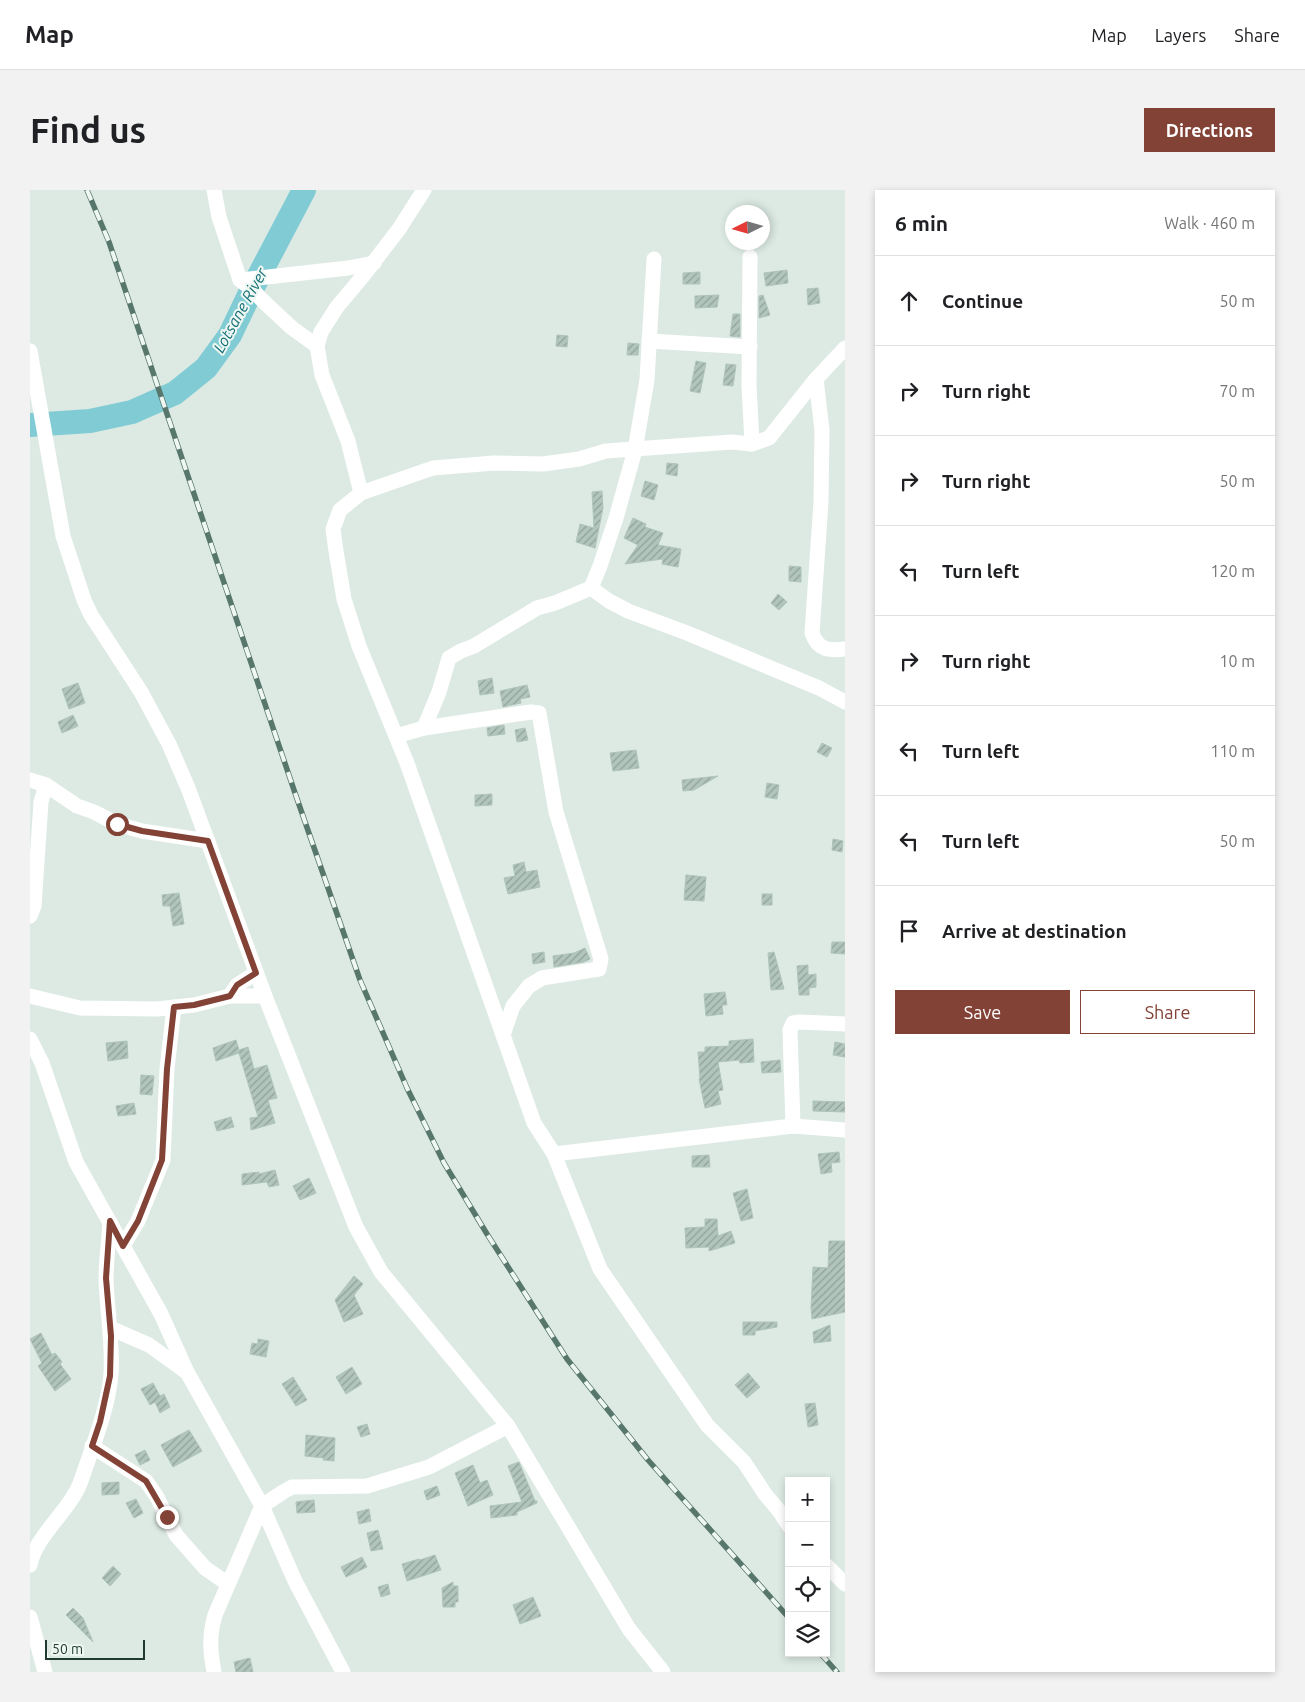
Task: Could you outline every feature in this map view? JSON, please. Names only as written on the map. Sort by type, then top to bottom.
[{"type":"street","points":[[214,190],[219,217],[240,280],[252,289],[292,328],[317,346]]},
{"type":"street","points":[[361,493],[348,441],[322,376],[317,346],[321,332],[337,307],[374,263],[424,190]]},
{"type":"street","points":[[750,257],[749,385],[752,444]]},
{"type":"street","points":[[424,728],[439,692],[449,658],[474,646],[537,608],[555,603],[591,588],[613,526],[635,450],[647,380],[654,259]]},
{"type":"street","points":[[240,280],[348,268],[374,263]]},
{"type":"street","points":[[649,341],[750,346]]},
{"type":"street","points":[[786,1522],[744,1462],[707,1425],[600,1269],[554,1154],[534,1123],[407,763],[359,646],[344,599],[333,529],[340,510],[361,493],[433,468],[494,462],[543,464],[579,459],[606,451],[732,442],[752,444],[769,438],[816,379],[839,361],[845,348]]},
{"type":"street","points":[[30,351],[64,536],[84,600],[91,616],[141,692],[188,788],[256,973],[356,1227],[381,1272],[508,1426],[629,1629],[662,1672]]},
{"type":"street","points":[[816,379],[822,430],[821,502],[812,633],[815,642],[826,649],[832,651],[845,649]]},
{"type":"street","points":[[591,588],[609,601],[628,611],[688,633],[819,688],[845,702]]},
{"type":"street","points":[[396,736],[424,728],[539,712],[556,812],[601,959],[599,969],[542,978],[529,986],[513,1006],[503,1035]]},
{"type":"street","points":[[30,780],[46,785],[77,806],[94,812],[117,824],[142,831],[208,841]]},
{"type":"street","points":[[30,792],[46,785]]},
{"type":"street","points":[[30,916],[34,906],[41,802],[46,785]]},
{"type":"street","points":[[230,996],[237,985],[256,973]]},
{"type":"street","points":[[30,996],[80,1008],[157,1009],[194,1005],[230,996],[265,996]]},
{"type":"street","points":[[123,1246],[138,1221],[162,1160],[167,1069],[174,1007]]},
{"type":"street","points":[[793,1126],[790,1030],[793,1023],[845,1024]]},
{"type":"street","points":[[30,1039],[42,1062],[76,1162],[161,1314],[187,1372],[262,1506],[295,1581],[343,1672]]},
{"type":"street","points":[[554,1154],[793,1126],[845,1130]]},
{"type":"street","points":[[30,1565],[39,1543],[63,1513],[78,1490],[100,1422],[110,1376],[110,1328],[106,1278],[110,1221]]},
{"type":"street","points":[[110,1328],[149,1345],[187,1372]]},
{"type":"street","points":[[214,1672],[210,1631],[215,1615],[262,1506],[292,1487],[367,1486],[429,1466],[508,1426]]},
{"type":"street","points":[[92,1446],[146,1481],[157,1497],[176,1535],[205,1568],[228,1584]]},
{"type":"street","points":[[828,1567],[845,1584]]},
{"type":"street","points":[[30,1617],[45,1672]]},
{"type":"building","points":[[787,270],[788,283],[766,286],[764,273]]},
{"type":"building","points":[[700,272],[700,284],[683,284],[683,273]]},
{"type":"building","points":[[818,288],[820,303],[808,305],[807,289]]},
{"type":"building","points":[[719,295],[717,307],[695,308],[695,296]]},
{"type":"building","points":[[763,295],[770,315],[759,318],[759,296]]},
{"type":"building","points":[[733,314],[740,314],[740,337],[730,336]]},
{"type":"building","points":[[557,335],[568,336],[567,347],[556,346]]},
{"type":"building","points":[[628,343],[639,344],[638,355],[627,355]]},
{"type":"building","points":[[696,361],[706,363],[700,393],[690,391]]},
{"type":"building","points":[[726,364],[736,365],[733,386],[723,385]]},
{"type":"building","points":[[667,463],[678,464],[677,476],[666,474]]},
{"type":"building","points":[[645,481],[658,485],[654,500],[641,496]]},
{"type":"building","points":[[602,491],[603,508],[595,548],[576,542],[580,524],[594,528],[592,492]]},
{"type":"building","points":[[633,518],[646,524],[645,527],[663,533],[658,545],[681,549],[678,567],[662,564],[663,559],[625,564],[638,545],[624,538]]},
{"type":"building","points":[[789,566],[801,567],[801,582],[789,581]]},
{"type":"building","points":[[778,594],[787,602],[779,610],[771,603]]},
{"type":"building","points":[[492,678],[494,693],[480,695],[478,681]]},
{"type":"building","points":[[78,683],[85,703],[69,709],[62,689]]},
{"type":"building","points":[[527,685],[530,697],[520,699],[521,703],[503,707],[500,691]]},
{"type":"building","points":[[73,715],[78,726],[62,733],[58,722]]},
{"type":"building","points":[[504,725],[505,734],[488,736],[487,728]]},
{"type":"building","points":[[525,728],[528,740],[517,742],[515,730]]},
{"type":"building","points":[[822,743],[832,748],[827,757],[817,752]]},
{"type":"building","points":[[636,750],[639,768],[613,771],[610,753]]},
{"type":"building","points":[[718,776],[694,790],[683,791],[682,780]]},
{"type":"building","points":[[767,783],[779,785],[777,799],[765,797]]},
{"type":"building","points":[[492,794],[492,805],[475,806],[475,795]]},
{"type":"building","points":[[833,839],[843,841],[842,852],[832,850]]},
{"type":"building","points":[[524,862],[526,872],[537,870],[540,887],[508,894],[504,878],[515,876],[513,865]]},
{"type":"building","points":[[686,875],[706,877],[704,901],[684,900]]},
{"type":"building","points":[[179,893],[184,924],[173,926],[170,906],[163,906],[162,895]]},
{"type":"building","points":[[762,894],[772,894],[772,905],[762,905]]},
{"type":"building","points":[[832,942],[845,942],[845,954],[831,953]]},
{"type":"building","points":[[585,948],[590,959],[584,962],[554,967],[553,956],[574,953]]},
{"type":"building","points":[[544,952],[545,962],[533,964],[532,954]]},
{"type":"building","points":[[774,952],[784,989],[771,990],[768,953]]},
{"type":"building","points":[[808,965],[808,975],[816,974],[816,987],[809,988],[809,995],[799,995],[797,966]]},
{"type":"building","points":[[725,992],[727,1005],[722,1005],[723,1014],[706,1016],[704,994]]},
{"type":"building","points":[[753,1039],[754,1062],[740,1063],[739,1060],[718,1062],[723,1090],[718,1091],[721,1104],[705,1108],[699,1079],[698,1052],[705,1052],[705,1047],[729,1046],[729,1041]]},
{"type":"building","points":[[236,1040],[239,1050],[248,1047],[254,1069],[267,1065],[277,1098],[268,1100],[275,1123],[251,1130],[250,1118],[258,1117],[239,1053],[216,1061],[213,1048]]},
{"type":"building","points":[[127,1041],[128,1058],[108,1061],[106,1043]]},
{"type":"building","points":[[835,1042],[845,1044],[845,1057],[833,1055]]},
{"type":"building","points":[[780,1060],[781,1072],[762,1073],[761,1062]]},
{"type":"building","points":[[141,1075],[154,1076],[152,1095],[140,1094]]},
{"type":"building","points":[[813,1101],[845,1102],[845,1112],[813,1111]]},
{"type":"building","points":[[134,1103],[136,1114],[118,1116],[116,1106]]},
{"type":"building","points":[[231,1117],[234,1127],[217,1131],[214,1122]]},
{"type":"building","points":[[839,1152],[840,1162],[831,1163],[832,1172],[821,1174],[818,1154]]},
{"type":"building","points":[[709,1155],[710,1167],[692,1167],[692,1156]]},
{"type":"building","points":[[275,1170],[279,1185],[269,1187],[267,1182],[242,1185],[242,1174],[259,1172],[259,1174]]},
{"type":"building","points":[[309,1178],[316,1193],[300,1200],[293,1186]]},
{"type":"building","points":[[747,1189],[753,1218],[741,1221],[733,1193]]},
{"type":"building","points":[[705,1219],[717,1219],[718,1236],[731,1231],[735,1243],[709,1251],[709,1247],[686,1248],[685,1228],[705,1227]]},
{"type":"building","points":[[829,1241],[845,1241],[845,1312],[812,1319],[813,1267],[828,1268]]},
{"type":"building","points":[[354,1276],[363,1284],[354,1295],[363,1314],[344,1322],[335,1300]]},
{"type":"building","points":[[743,1322],[777,1322],[777,1327],[755,1331],[755,1335],[743,1335]]},
{"type":"building","points":[[830,1325],[831,1341],[814,1343],[813,1332]]},
{"type":"building","points":[[41,1333],[52,1355],[55,1353],[62,1362],[60,1364],[71,1379],[55,1391],[38,1366],[42,1363],[30,1339]]},
{"type":"building","points":[[258,1339],[269,1341],[266,1357],[250,1354],[252,1343],[258,1344]]},
{"type":"building","points":[[352,1367],[362,1384],[346,1394],[336,1377]]},
{"type":"building","points":[[748,1373],[760,1387],[747,1398],[735,1385]]},
{"type":"building","points":[[293,1377],[307,1400],[296,1406],[282,1384]]},
{"type":"building","points":[[153,1383],[160,1396],[164,1394],[170,1407],[160,1413],[155,1402],[150,1405],[141,1389]]},
{"type":"building","points":[[815,1403],[818,1425],[808,1427],[805,1404]]},
{"type":"building","points":[[367,1424],[370,1434],[361,1437],[357,1427]]},
{"type":"building","points":[[189,1430],[202,1451],[173,1467],[161,1445]]},
{"type":"building","points":[[306,1435],[335,1438],[334,1461],[305,1456]]},
{"type":"building","points":[[145,1450],[150,1460],[140,1465],[135,1455]]},
{"type":"building","points":[[519,1462],[537,1503],[517,1512],[517,1515],[491,1518],[490,1506],[522,1502],[508,1466]]},
{"type":"building","points":[[473,1465],[480,1483],[487,1480],[493,1495],[468,1506],[455,1473]]},
{"type":"building","points":[[119,1482],[119,1494],[102,1495],[102,1483]]},
{"type":"building","points":[[437,1486],[440,1495],[427,1500],[424,1491]]},
{"type":"building","points":[[136,1499],[143,1513],[134,1518],[126,1503]]},
{"type":"building","points":[[314,1500],[315,1512],[297,1513],[296,1502]]},
{"type":"building","points":[[369,1509],[371,1521],[359,1524],[357,1512]]},
{"type":"building","points":[[378,1530],[383,1549],[371,1551],[367,1533]]},
{"type":"building","points":[[435,1555],[441,1570],[407,1581],[402,1564]]},
{"type":"building","points":[[362,1557],[367,1567],[346,1577],[341,1567]]},
{"type":"building","points":[[113,1566],[121,1574],[110,1586],[102,1578]]},
{"type":"building","points":[[453,1582],[453,1586],[458,1586],[458,1602],[455,1602],[455,1607],[443,1607],[442,1588]]},
{"type":"building","points":[[388,1584],[390,1594],[381,1597],[378,1587]]},
{"type":"building","points":[[533,1597],[541,1616],[520,1624],[513,1605]]},
{"type":"building","points":[[73,1608],[83,1618],[93,1642],[66,1615]]},
{"type":"building","points":[[250,1658],[253,1672],[236,1672],[234,1662]]},
{"type":"waterway","name":"Lotsane River","points":[[30,425],[90,421],[132,412],[175,393],[206,368],[230,335],[304,190]]},
{"type":"railway","points":[[87,190],[109,242],[360,980],[407,1088],[444,1163],[567,1359],[648,1460],[785,1614]]},
{"type":"railway","points":[[824,1657],[837,1672]]},
{"type":"route","points":[[117,824],[142,831],[208,841],[256,973],[240,982],[230,996],[194,1005],[174,1007],[167,1069],[165,1136],[162,1160],[138,1221],[123,1246],[110,1221],[106,1278],[111,1336],[110,1376],[100,1422],[92,1446],[146,1481],[167,1517]]}]
